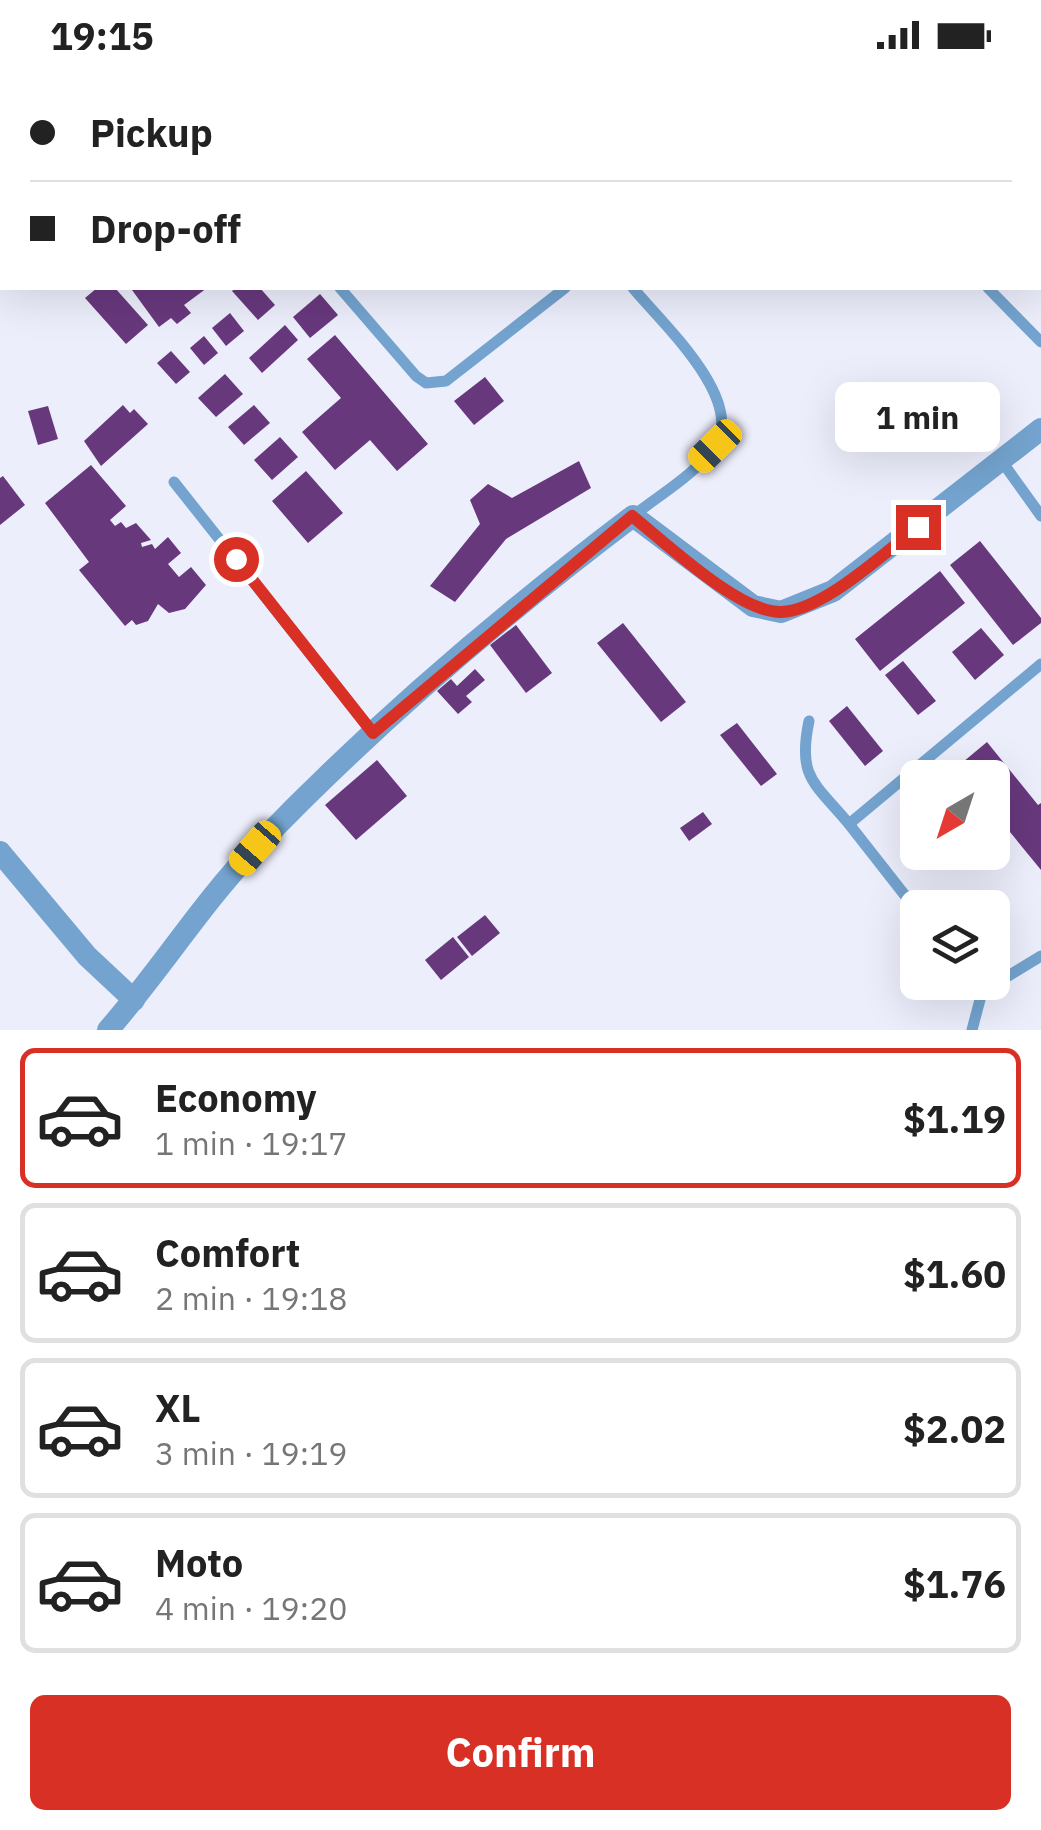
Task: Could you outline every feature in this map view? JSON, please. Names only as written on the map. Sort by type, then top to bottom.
[{"type":"street","points":[[108,1030],[183,931],[255,848],[373,733],[632,516],[753,606],[781,612],[833,591],[1041,430]]},
{"type":"street","points":[[0,852],[88,956],[134,1000]]},
{"type":"lane","points":[[342,290],[416,376],[434,384],[446,381],[561,290]]},
{"type":"lane","points":[[632,516],[715,446],[722,412],[715,389],[635,290]]},
{"type":"lane","points":[[990,290],[1041,342]]},
{"type":"lane","points":[[1003,463],[1041,516]]},
{"type":"lane","points":[[174,482],[373,733]]},
{"type":"lane","points":[[849,824],[1041,664]]},
{"type":"lane","points":[[809,721],[802,753],[806,772],[901,890]]},
{"type":"lane","points":[[1010,971],[1041,956]]},
{"type":"lane","points":[[972,1030],[976,1000]]},
{"type":"building","points":[[95,290],[117,290],[148,325],[126,344],[85,298]]},
{"type":"building","points":[[132,290],[204,290],[184,305],[191,313],[177,324],[171,318],[159,327]]},
{"type":"building","points":[[262,290],[275,305],[258,320],[232,291]]},
{"type":"building","points":[[320,294],[338,315],[310,338],[293,317]]},
{"type":"building","points":[[230,313],[244,331],[226,346],[212,328]]},
{"type":"building","points":[[285,325],[298,340],[262,373],[249,358]]},
{"type":"building","points":[[335,335],[428,444],[397,471],[370,440],[335,470],[302,432],[341,398],[307,359]]},
{"type":"building","points":[[204,336],[218,353],[204,365],[190,348]]},
{"type":"building","points":[[171,351],[190,372],[176,384],[157,363]]},
{"type":"building","points":[[225,374],[243,394],[216,417],[198,398]]},
{"type":"building","points":[[485,377],[504,401],[474,425],[454,401]]},
{"type":"building","points":[[123,405],[130,413],[134,409],[148,424],[101,466],[84,441]]},
{"type":"building","points":[[254,405],[270,423],[244,445],[228,427]]},
{"type":"building","points":[[48,406],[58,439],[38,445],[28,411]]},
{"type":"building","points":[[280,437],[298,457],[272,480],[254,460]]},
{"type":"building","points":[[579,461],[591,488],[506,539],[455,602],[430,586],[480,524],[470,500],[488,484],[512,498]]},
{"type":"building","points":[[91,465],[126,506],[110,520],[115,526],[121,522],[126,528],[136,523],[151,540],[141,543],[142,547],[152,544],[155,549],[168,537],[181,553],[168,564],[179,577],[191,567],[206,585],[185,609],[169,613],[158,604],[148,621],[136,625],[132,620],[125,626],[79,570],[89,562],[45,503]]},
{"type":"building","points":[[306,471],[343,513],[308,543],[272,501]]},
{"type":"building","points":[[3,476],[25,505],[0,525],[0,478]]},
{"type":"building","points":[[980,541],[1041,618],[1041,623],[1013,645],[950,565]]},
{"type":"building","points":[[940,571],[965,603],[880,671],[855,639]]},
{"type":"building","points":[[623,623],[686,702],[661,722],[597,643]]},
{"type":"building","points":[[516,625],[552,673],[526,693],[490,645]]},
{"type":"building","points":[[981,628],[1004,655],[975,680],[952,652]]},
{"type":"building","points":[[903,661],[936,701],[918,715],[885,675]]},
{"type":"building","points":[[475,669],[485,680],[466,696],[472,702],[458,714],[437,691],[451,679],[457,686]]},
{"type":"building","points":[[847,706],[883,751],[865,766],[829,721]]},
{"type":"building","points":[[737,723],[777,774],[761,786],[720,735]]},
{"type":"building","points":[[987,742],[1002,760],[965,760]]},
{"type":"building","points":[[377,760],[407,796],[356,840],[325,805]]},
{"type":"building","points":[[1010,770],[1038,805],[1041,803],[1041,870],[1010,832]]},
{"type":"building","points":[[703,812],[712,824],[689,841],[680,828]]},
{"type":"building","points":[[485,915],[500,933],[472,956],[457,937]]},
{"type":"building","points":[[453,937],[469,957],[441,980],[425,960]]},
{"type":"route","points":[[236,559],[373,733],[632,516],[753,606],[781,612],[833,591],[918,527]]}]
